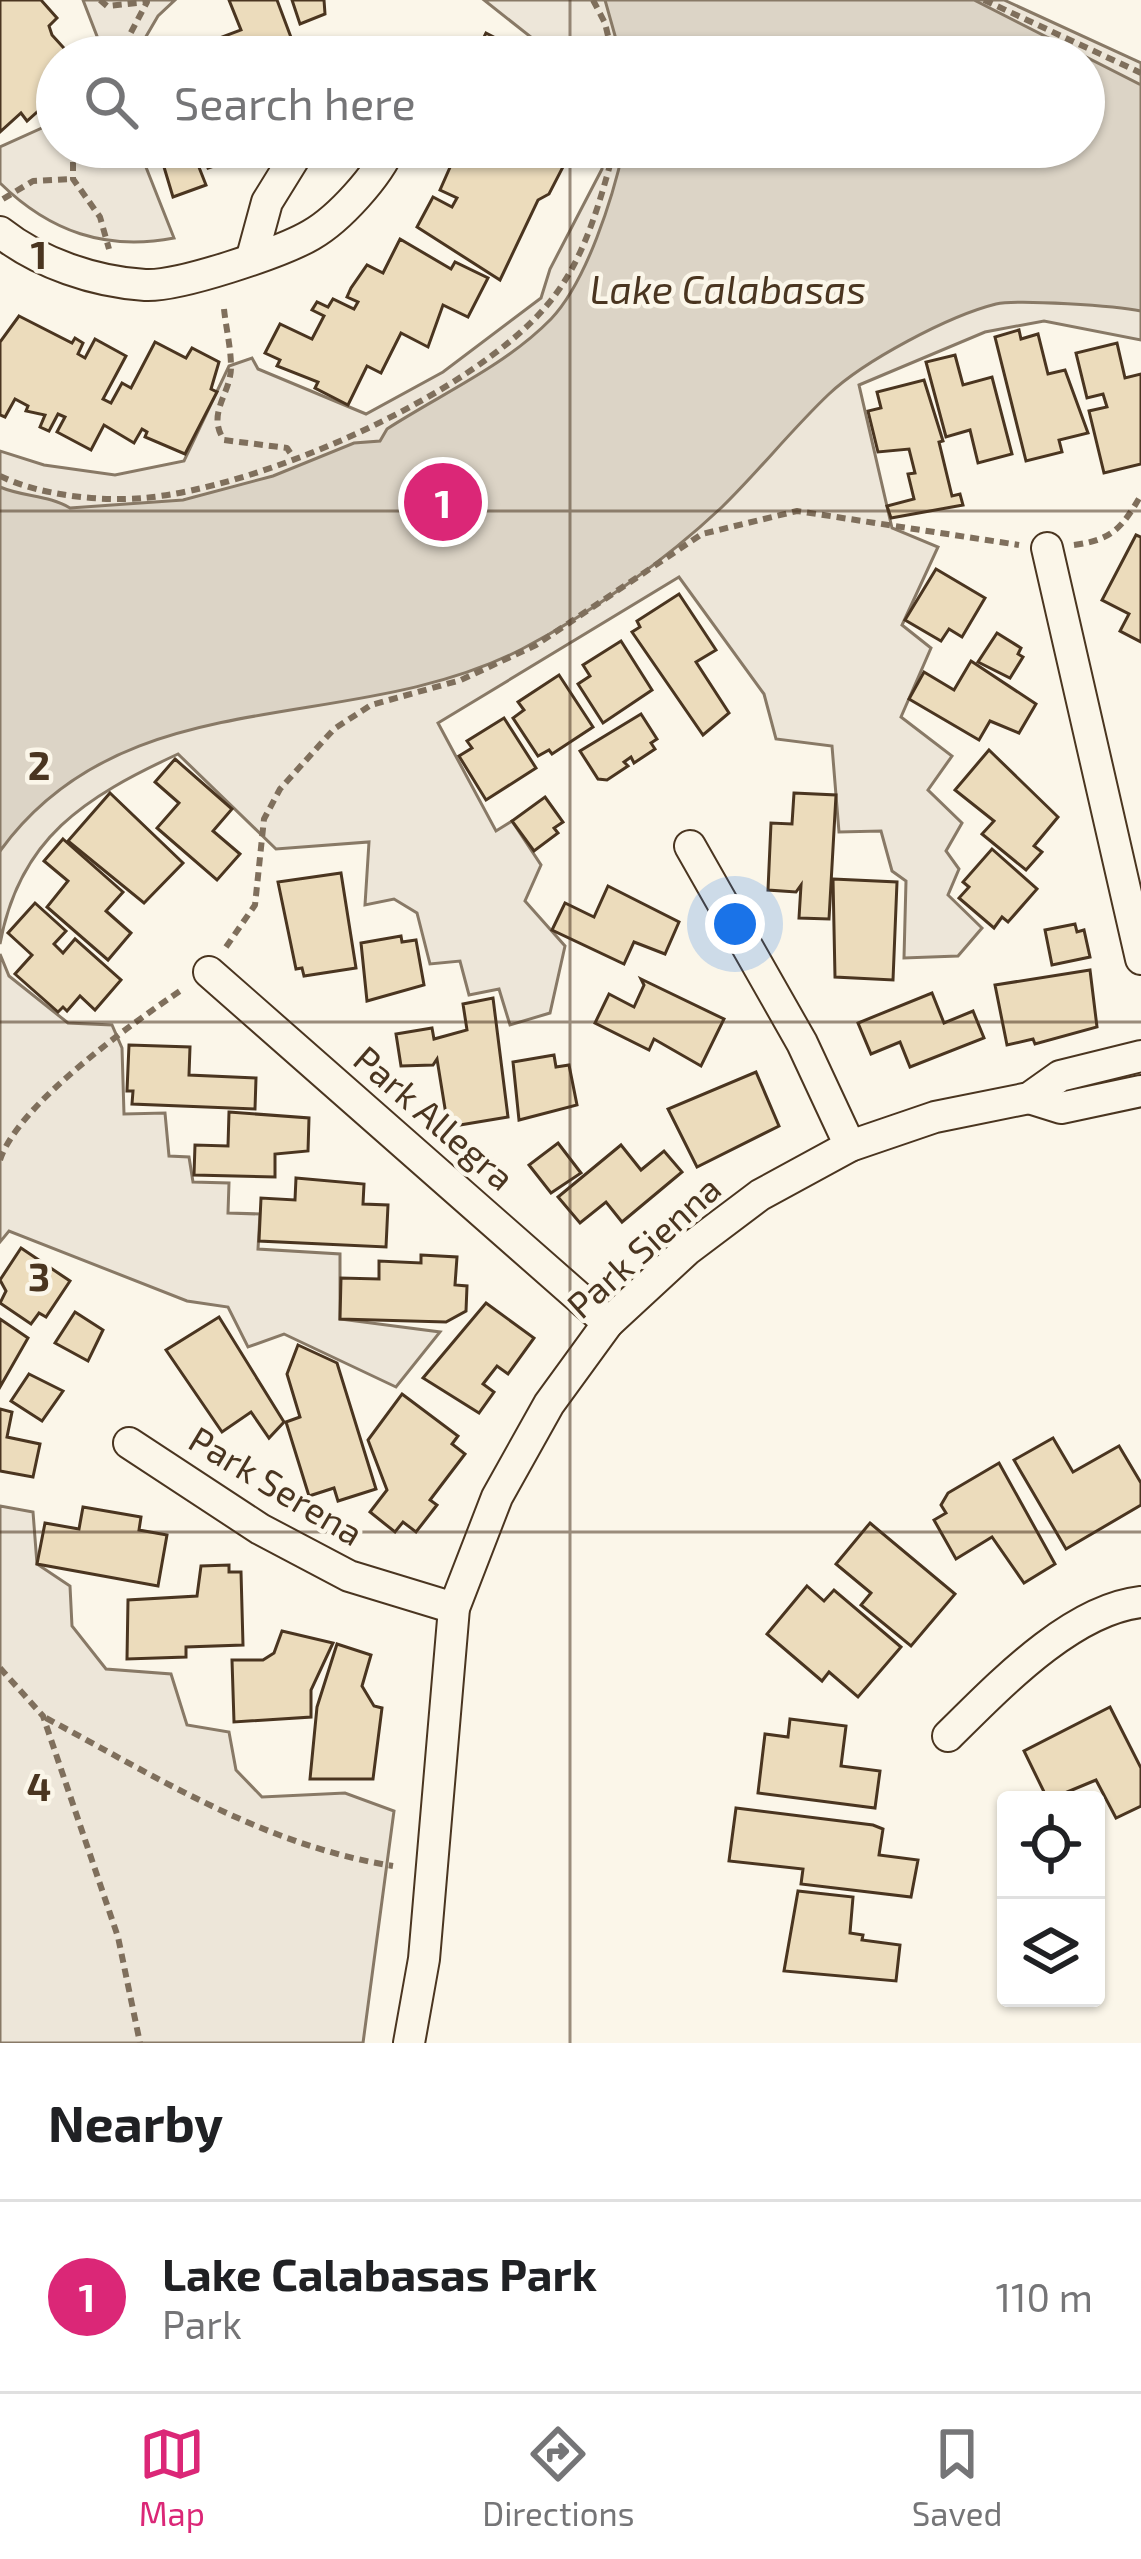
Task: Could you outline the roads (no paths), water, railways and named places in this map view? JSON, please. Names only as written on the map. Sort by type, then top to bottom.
[{"type":"street","points":[[252,256],[267,202],[288,168]]},
{"type":"street","points":[[0,232],[65,269],[147,286],[217,272],[313,235],[380,168]]},
{"type":"street","points":[[1047,548],[1141,959]]},
{"type":"street","points":[[690,846],[748,944],[850,1146]]},
{"type":"street","name":"Park Allegra","points":[[209,971],[608,1323]]},
{"type":"street","name":"Park Sienna","points":[[410,2043],[424,1959],[454,1608],[497,1497],[548,1404],[608,1323],[687,1250],[760,1195],[850,1146],[935,1117],[1029,1098],[1060,1076],[1141,1056]]},
{"type":"street","name":"Park Sienna","points":[[1029,1098],[1061,1108],[1141,1091]]},
{"type":"street","name":"Park Serena","points":[[129,1443],[260,1529],[349,1576],[454,1608]]},
{"type":"street","points":[[948,1736],[1021,1665],[1114,1605],[1141,1602]]},
{"type":"water","name":"Lake Calabasas","points":[[605,0],[974,0],[1045,36],[615,36]]},
{"type":"water","name":"Lake Calabasas","points":[[1105,67],[1141,85],[1141,311],[996,304],[931,329],[844,381],[700,527],[626,585],[548,635],[455,676],[175,734],[110,759],[52,796],[0,851],[0,487],[70,508],[183,500],[273,476],[354,443],[380,441],[387,429],[493,365],[551,319],[576,283],[606,213],[618,168],[1105,168]]},
{"type":"place","name":"Lake Calabasas Park","points":[[443,502]]}]
